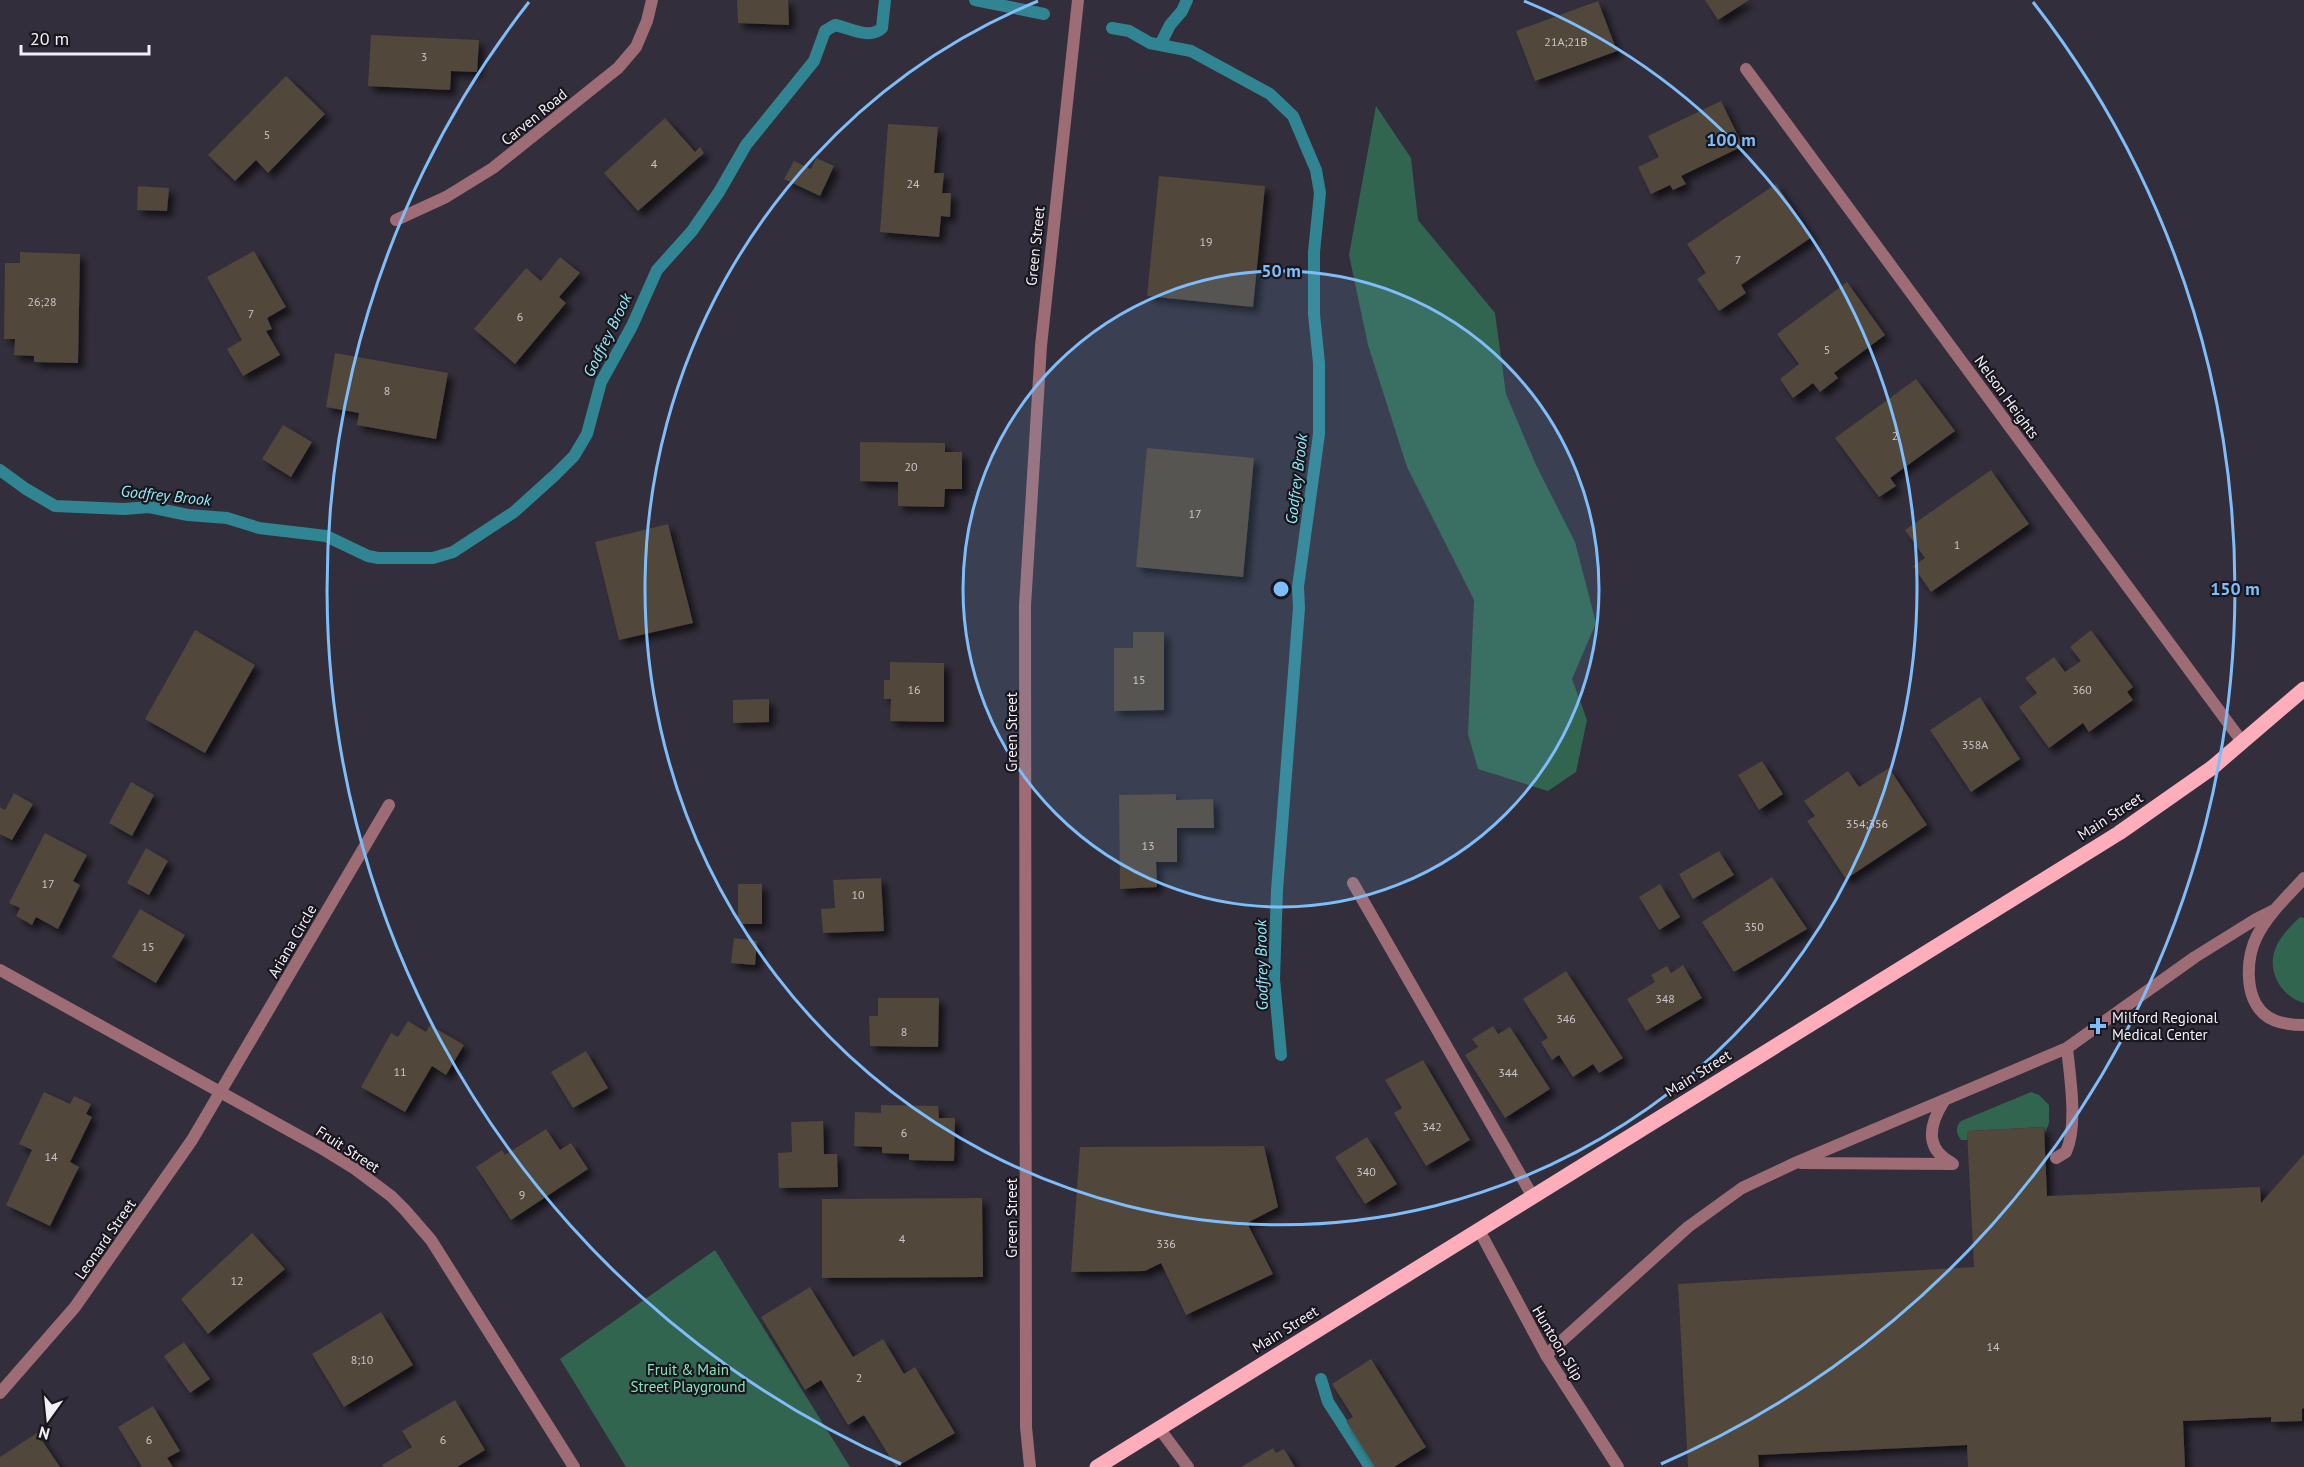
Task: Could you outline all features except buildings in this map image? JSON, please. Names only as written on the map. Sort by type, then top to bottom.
[{"type":"main road","name":"Main Street","points":[[1097,1467],[2119,833],[2190,784],[2243,743],[2304,689]]},
{"type":"street","name":"Carven Road","points":[[396,220],[446,197],[493,168],[618,68],[636,47],[647,21],[652,0]]},
{"type":"street","name":"Green Street","points":[[1030,1467],[1026,1427],[1025,606],[1041,346],[1078,0]]},
{"type":"street","name":"Nelson Heights","points":[[1746,69],[2243,743]]},
{"type":"street","name":"Ariana Circle","points":[[221,1092],[389,804]]},
{"type":"street","points":[[2304,879],[2274,910],[2257,936],[2248,975],[2256,1002],[2264,1014],[2277,1021],[2304,1025]]},
{"type":"street","points":[[1353,883],[1533,1197]]},
{"type":"street","points":[[1546,1354],[1688,1227],[1742,1188],[1795,1163],[2067,1048],[2195,957],[2274,910]]},
{"type":"street","name":"Fruit Street","points":[[0,970],[339,1158],[382,1190],[405,1210],[445,1259],[574,1467]]},
{"type":"street","points":[[2056,1158],[2066,1152],[2071,1143],[2072,1119],[2067,1048]]},
{"type":"street","name":"Leonard Street","points":[[0,1393],[88,1290],[186,1148],[221,1092]]},
{"type":"street","points":[[1795,1163],[1953,1164],[1944,1159],[1936,1150],[1932,1138],[1933,1122],[1944,1101]]},
{"type":"street","name":"Huntoon Slip","points":[[1479,1230],[1546,1354],[1618,1467]]},
{"type":"street","points":[[1159,1428],[1188,1467]]},
{"type":"green space","points":[[1376,106],[1411,158],[1418,220],[1495,313],[1506,394],[1536,465],[1575,542],[1596,623],[1572,679],[1587,720],[1576,772],[1548,791],[1478,769],[1468,734],[1474,600],[1407,467],[1368,345],[1349,255]]},
{"type":"green space","points":[[2300,917],[2304,918],[2304,1003],[2295,1000],[2282,988],[2274,973],[2273,964],[2273,956],[2278,943]]},
{"type":"green space","points":[[2031,1092],[2039,1095],[2049,1105],[2049,1123],[2045,1133],[2044,1127],[1968,1131],[1967,1140],[1961,1140],[1957,1130],[1961,1121]]},
{"type":"green space","name":"Fruit & Main Street Playground","points":[[715,1250],[850,1467],[626,1467],[560,1359]]},
{"type":"waterway","name":"Godfrey Brook","points":[[0,470],[55,506],[124,509],[149,507],[188,515],[227,518],[259,528],[326,536],[368,556],[378,558],[433,558],[453,552],[514,512],[574,456],[587,434],[601,382],[632,326],[657,270],[692,231],[719,192],[746,145],[814,61],[825,31],[835,25],[866,33],[877,31],[882,28],[885,0]]},
{"type":"waterway","name":"Godfrey Brook","points":[[975,0],[1044,14]]},
{"type":"waterway","points":[[1160,45],[1187,0]]},
{"type":"waterway","name":"Godfrey Brook","points":[[1112,28],[1129,31],[1150,43],[1191,51],[1270,94],[1293,116],[1316,170],[1320,193],[1314,252],[1314,314],[1319,363],[1319,434],[1298,587],[1299,608],[1277,890],[1274,979],[1281,1055]]},
{"type":"waterway","name":"Godfrey Brook","points":[[1321,1379],[1328,1402],[1370,1467]]},
{"type":"place","name":"Milford Regional Medical Center","points":[[2098,1026]]}]
